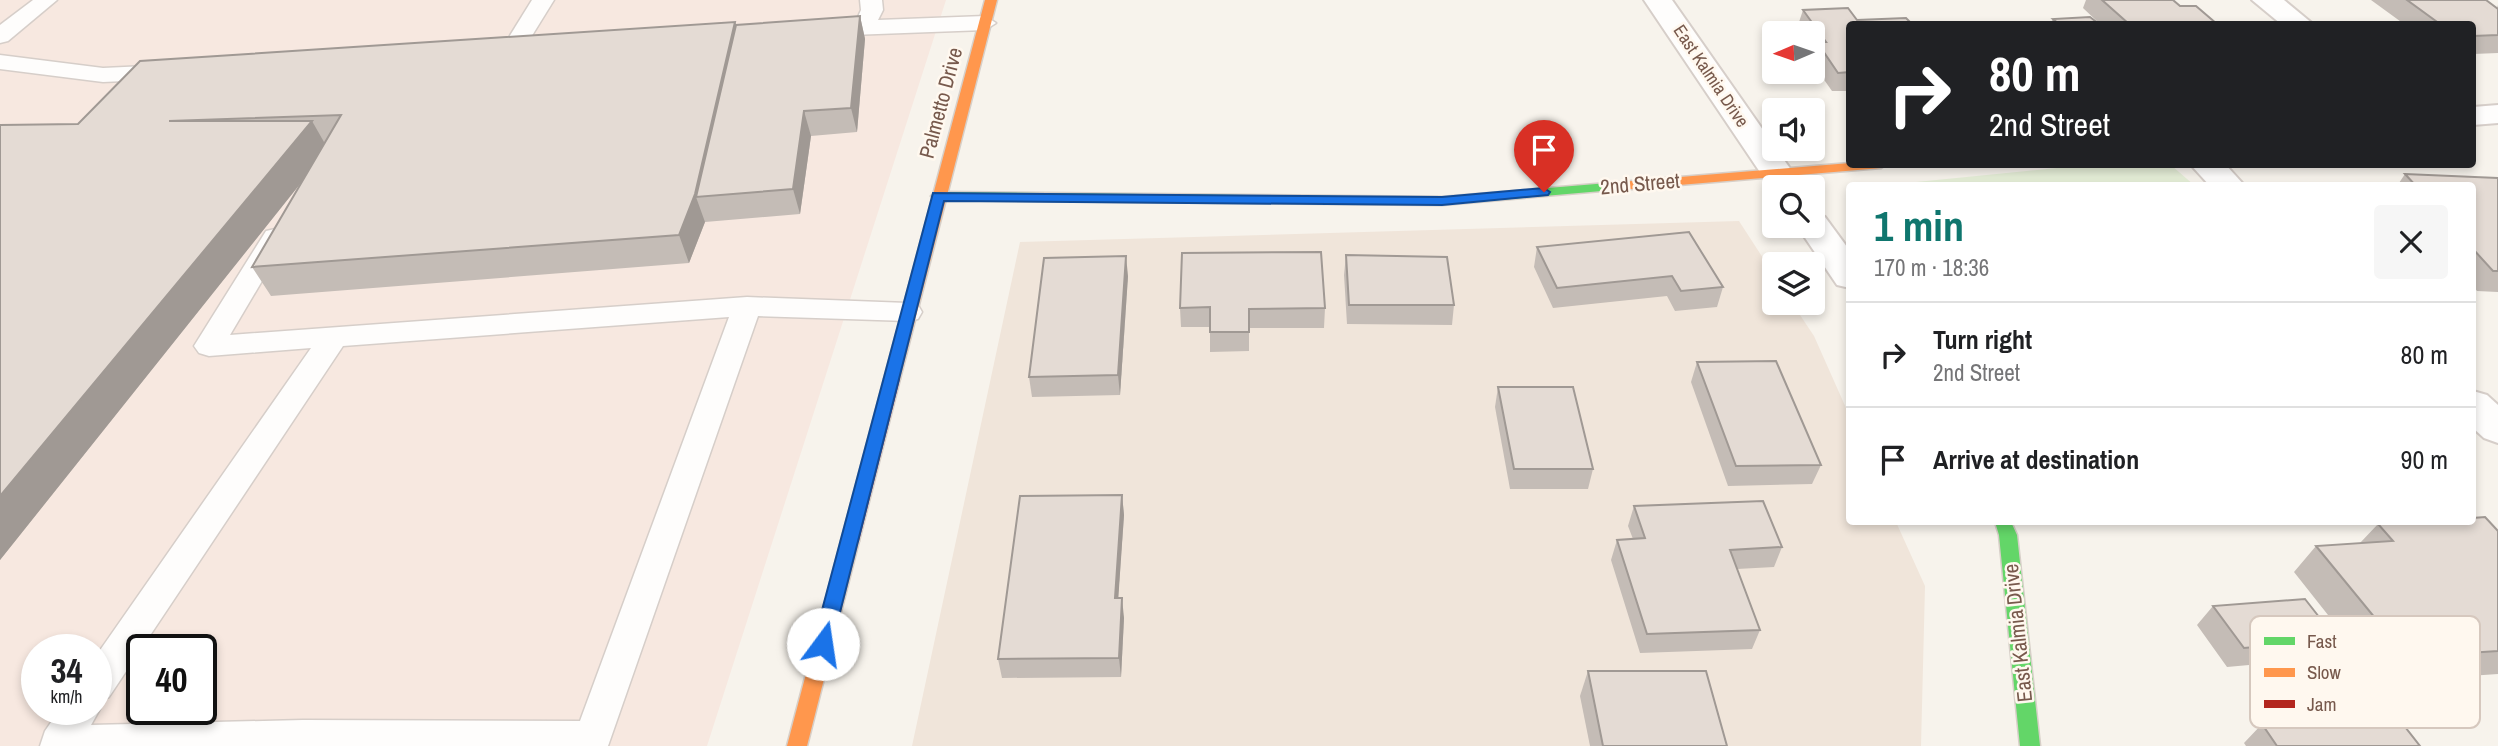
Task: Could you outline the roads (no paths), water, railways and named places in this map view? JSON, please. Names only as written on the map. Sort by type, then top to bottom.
[{"type":"street","name":"Palmetto Drive","points":[[797,746],[991,0]]},
{"type":"street","name":"East Kalmia Drive","points":[[1658,0],[1779,175]]},
{"type":"street","points":[[2266,0],[2295,21]]},
{"type":"street","points":[[2476,116],[2498,114]]},
{"type":"street","name":"2nd Street","points":[[1813,175],[1856,168]]},
{"type":"street","points":[[2210,168],[2225,182]]},
{"type":"street","name":"2nd Street","points":[[938,196],[1442,201],[1762,181]]},
{"type":"street","points":[[1823,238],[1846,270]]},
{"type":"street","points":[[2476,408],[2498,428]]},
{"type":"street","name":"East Kalmia Drive","points":[[2004,525],[2008,536],[2030,746]]},
{"type":"lane","points":[[0,36],[46,0]]},
{"type":"lane","points":[[512,50],[543,0]]},
{"type":"lane","points":[[865,26],[872,10],[871,0]]},
{"type":"lane","points":[[795,31],[985,23]]},
{"type":"lane","points":[[486,52],[540,48]]},
{"type":"lane","points":[[0,62],[103,75],[183,71]]},
{"type":"lane","points":[[291,211],[209,346],[747,306],[908,312]]},
{"type":"lane","points":[[57,745],[593,738],[747,306]]},
{"type":"lane","points":[[112,663],[334,337]]},
{"type":"lane","points":[[57,745],[70,725]]}]
